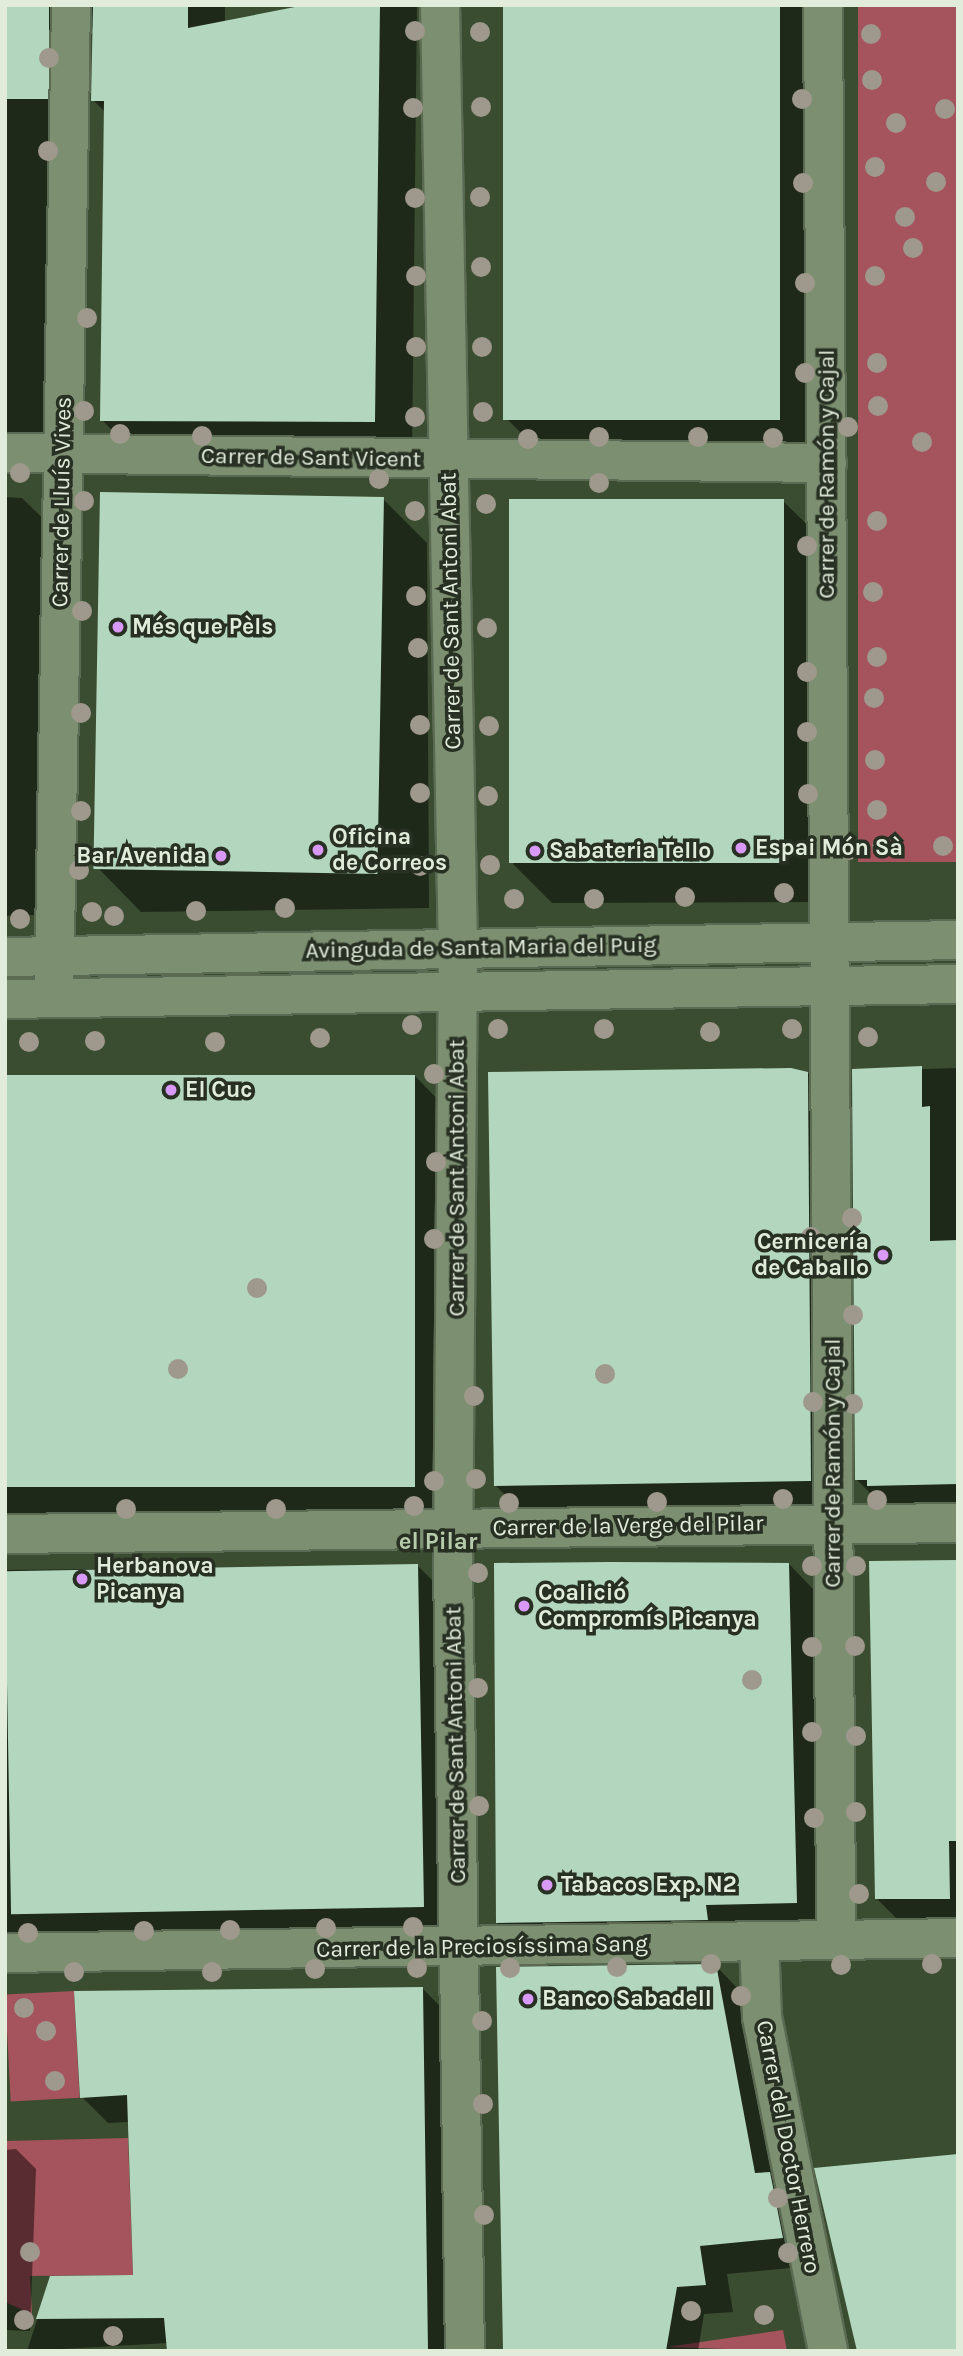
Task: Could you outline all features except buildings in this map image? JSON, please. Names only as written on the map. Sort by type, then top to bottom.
[{"type":"street","name":"Carrer de Lluís Vives","points":[[54,998],[71,5]]},
{"type":"street","name":"Carrer de Sant Antoni Abat","points":[[440,5],[458,948],[453,1529],[465,2351]]},
{"type":"street","name":"Carrer de Ramón y Cajal","points":[[823,5],[836,1938]]},
{"type":"street","name":"Carrer de Sant Vicent","points":[[5,453],[827,463]]},
{"type":"street","name":"Avinguda de Santa Maria del Puig","points":[[5,957],[958,940]]},
{"type":"street","name":"Avinguda de Santa Maria del Puig","points":[[5,999],[458,995],[958,984]]},
{"type":"street","name":"Carrer de la Verge del Pilar","points":[[5,1534],[958,1522]]},
{"type":"street","name":"Carrer de la Preciosíssima Sang","points":[[5,1954],[460,1949],[836,1938],[958,1938]]},
{"type":"street","name":"Carrer del Doctor Herrero","points":[[759,1941],[762,2017],[828,2351]]},
{"type":"shaded area","points":[[858,5],[958,5],[958,862],[858,862]]},
{"type":"shaded area","points":[[74,1991],[80,2098],[11,2101],[5,1995]]},
{"type":"shaded area","points":[[128,2138],[133,2275],[30,2276],[32,2314],[5,2302],[5,2141]]},
{"type":"shaded area","points":[[783,2330],[787,2351],[667,2347]]},
{"type":"place","name":"Més que Pèls","points":[[118,627]]},
{"type":"place","name":"Espai Món Sà","points":[[741,848]]},
{"type":"place","name":"Oficina de Correos","points":[[318,850]]},
{"type":"place","name":"Sabateria Tello","points":[[535,851]]},
{"type":"place","name":"Bar Avenida","points":[[221,856]]},
{"type":"place","name":"El Cuc","points":[[171,1090]]},
{"type":"place","name":"Cernicería de Caballo","points":[[883,1255]]},
{"type":"place","name":"Herbanova Picanya","points":[[82,1579]]},
{"type":"place","name":"Coalició Compromís Picanya","points":[[524,1606]]},
{"type":"place","name":"Tabacos Exp. N2","points":[[547,1885]]},
{"type":"place","name":"Banco Sabadell","points":[[528,1999]]},
{"type":"district","name":"el Pilar","points":[[438,1542]]}]
